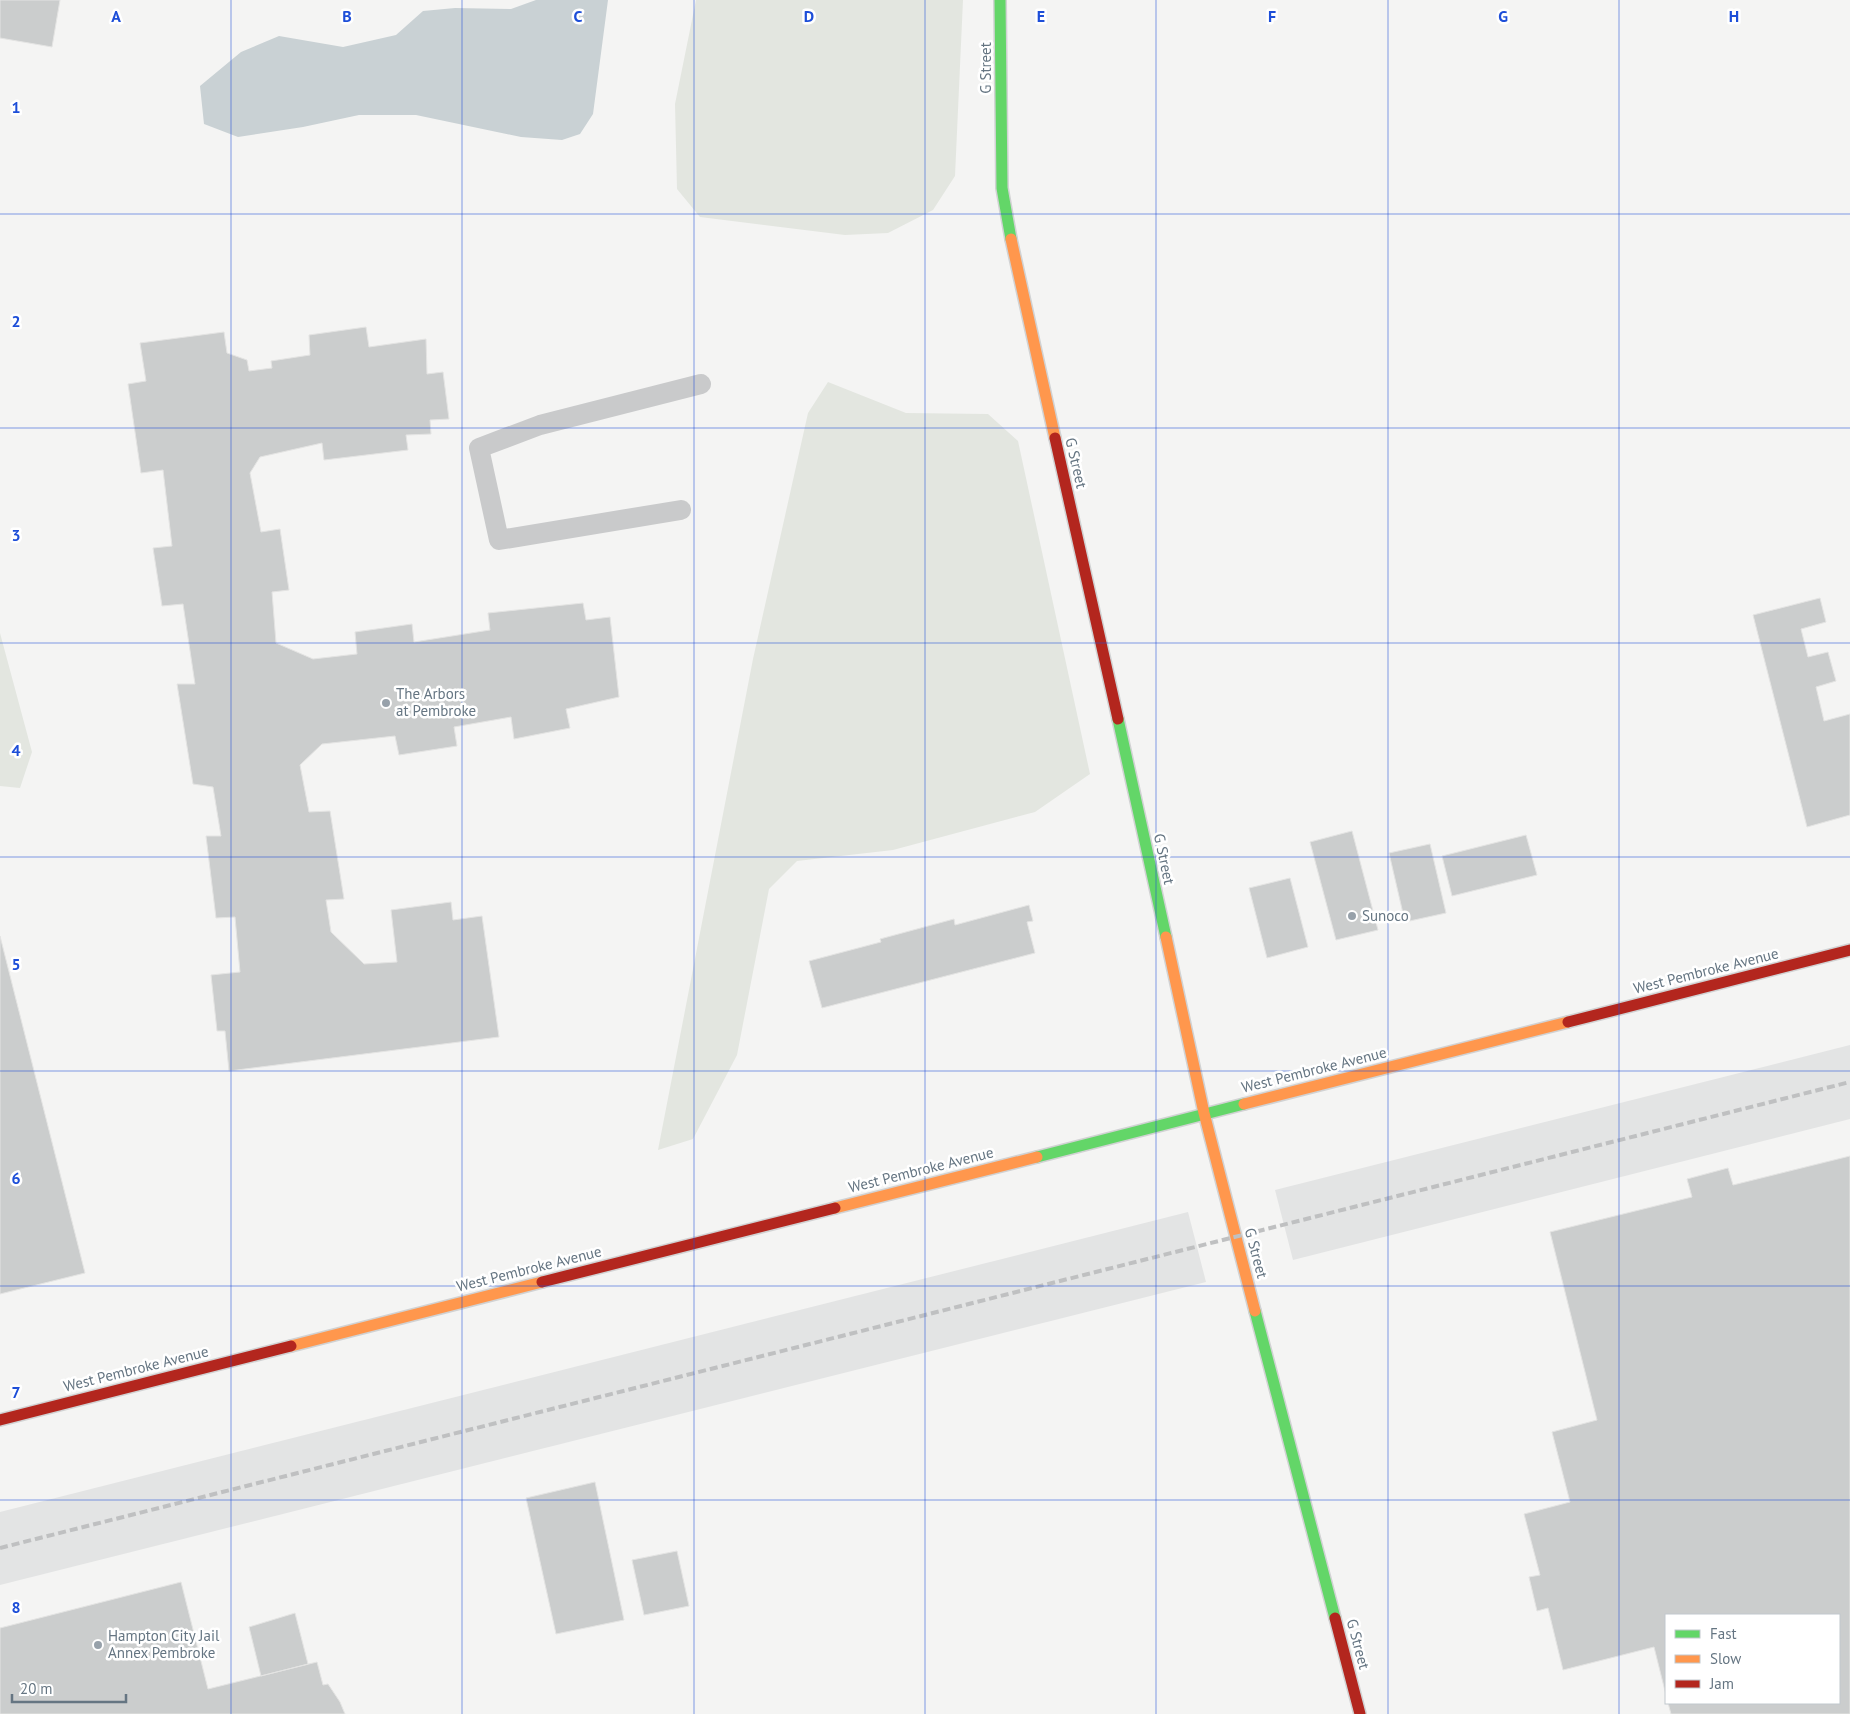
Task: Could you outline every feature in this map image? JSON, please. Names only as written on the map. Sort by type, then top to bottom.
[{"type":"main road","name":"G Street","points":[[1000,0],[1002,188],[1019,280],[1130,771],[1204,1113],[1360,1714]]},
{"type":"main road","name":"West Pembroke Avenue","points":[[0,1420],[1850,950]]},
{"type":"lane","points":[[681,510],[499,540],[479,448],[540,425],[701,384]]},
{"type":"shaded area","points":[[536,0],[608,0],[593,114],[580,134],[562,140],[521,137],[416,115],[359,115],[303,127],[238,137],[204,124],[200,86],[241,52],[279,36],[343,47],[396,35],[423,11],[455,8],[511,9]]},
{"type":"shaded area","points":[[696,0],[963,0],[955,176],[933,210],[888,233],[845,235],[700,217],[677,189],[675,104]]},
{"type":"shaded area","points":[[828,382],[906,413],[988,414],[1018,441],[1090,774],[1035,812],[893,850],[797,861],[769,889],[737,1055],[693,1139],[658,1150],[753,659],[808,413]]},
{"type":"shaded area","points":[[0,633],[32,752],[20,788],[0,786]]},
{"type":"shaded area","points":[[1850,1045],[1850,1119],[1293,1260],[1275,1190]]},
{"type":"shaded area","points":[[1188,1212],[1206,1282],[0,1585],[0,1512]]},
{"type":"building","points":[[0,0],[60,0],[52,47],[0,38]]},
{"type":"building","name":"The Arbors at Pembroke","points":[[366,327],[369,347],[426,339],[427,374],[443,372],[449,419],[430,420],[431,434],[406,435],[408,450],[324,460],[322,443],[260,457],[250,473],[261,532],[280,529],[289,590],[272,592],[276,643],[313,659],[357,654],[355,632],[412,624],[414,642],[490,630],[488,613],[583,603],[586,620],[610,617],[619,697],[566,709],[570,728],[514,739],[511,717],[454,727],[457,746],[399,755],[395,736],[322,744],[300,765],[309,812],[330,811],[344,899],[326,900],[331,932],[364,964],[397,962],[391,910],[451,902],[453,920],[482,916],[499,1037],[229,1071],[225,1031],[217,1031],[211,975],[240,972],[235,917],[216,918],[206,836],[221,836],[213,787],[193,784],[177,684],[195,684],[183,604],[162,606],[153,548],[172,546],[163,470],[141,473],[128,384],[146,381],[140,343],[224,332],[227,353],[247,360],[249,371],[272,368],[271,361],[310,355],[309,335]]},
{"type":"building","points":[[1820,598],[1826,622],[1801,629],[1808,657],[1828,652],[1836,681],[1816,687],[1824,721],[1850,714],[1850,815],[1807,827],[1753,615]]},
{"type":"building","points":[[1352,831],[1378,930],[1336,940],[1310,842]]},
{"type":"building","points":[[1526,835],[1537,875],[1452,896],[1442,856]]},
{"type":"building","points":[[1430,844],[1446,913],[1405,922],[1389,853]]},
{"type":"building","points":[[1290,878],[1308,947],[1267,958],[1249,888]]},
{"type":"building","points":[[1029,905],[1033,921],[1027,922],[1035,953],[822,1008],[809,961],[881,942],[880,939],[954,919],[955,925]]},
{"type":"building","points":[[0,936],[85,1273],[0,1294]]},
{"type":"building","points":[[1850,1156],[1850,1714],[1671,1714],[1668,1704],[1840,1704],[1840,1614],[1665,1614],[1665,1691],[1654,1647],[1563,1670],[1548,1608],[1537,1611],[1529,1577],[1540,1575],[1524,1514],[1570,1502],[1552,1432],[1597,1420],[1550,1232],[1692,1197],[1687,1179],[1728,1168],[1733,1185]]},
{"type":"building","points":[[595,1482],[624,1620],[556,1634],[526,1498]]},
{"type":"building","points":[[677,1551],[689,1606],[644,1615],[632,1560]]},
{"type":"building","name":"Hampton City Jail Annex Pembroke","points":[[181,1582],[208,1689],[317,1662],[323,1685],[328,1684],[340,1702],[345,1714],[0,1714],[0,1628]]},
{"type":"building","points":[[295,1613],[308,1664],[261,1676],[249,1627]]},
{"type":"railway","points":[[0,1548],[1850,1082]]},
{"type":"traffic: fast","points":[[1000,0],[1002,188],[1011,239]]},
{"type":"traffic: fast","points":[[1118,719],[1166,937]]},
{"type":"traffic: fast","points":[[1037,1157],[1244,1104]]},
{"type":"traffic: fast","points":[[1255,1311],[1335,1618]]},
{"type":"traffic: slow","points":[[1011,239],[1055,438]]},
{"type":"traffic: slow","points":[[1166,937],[1204,1113],[1255,1311]]},
{"type":"traffic: slow","points":[[1244,1104],[1568,1022]]},
{"type":"traffic: slow","points":[[835,1208],[1037,1157]]},
{"type":"traffic: slow","points":[[291,1346],[542,1282]]},
{"type":"traffic: jam","points":[[1055,438],[1118,719]]},
{"type":"traffic: jam","points":[[1568,1022],[1850,950]]},
{"type":"traffic: jam","points":[[542,1282],[835,1208]]},
{"type":"traffic: jam","points":[[0,1420],[291,1346]]},
{"type":"traffic: jam","points":[[1335,1618],[1360,1714]]},
{"type":"place","name":"The Arbors at Pembroke","points":[[386,703]]},
{"type":"place","name":"Sunoco","points":[[1352,916]]},
{"type":"place","name":"Hampton City Jail Annex Pembroke","points":[[98,1645]]}]
